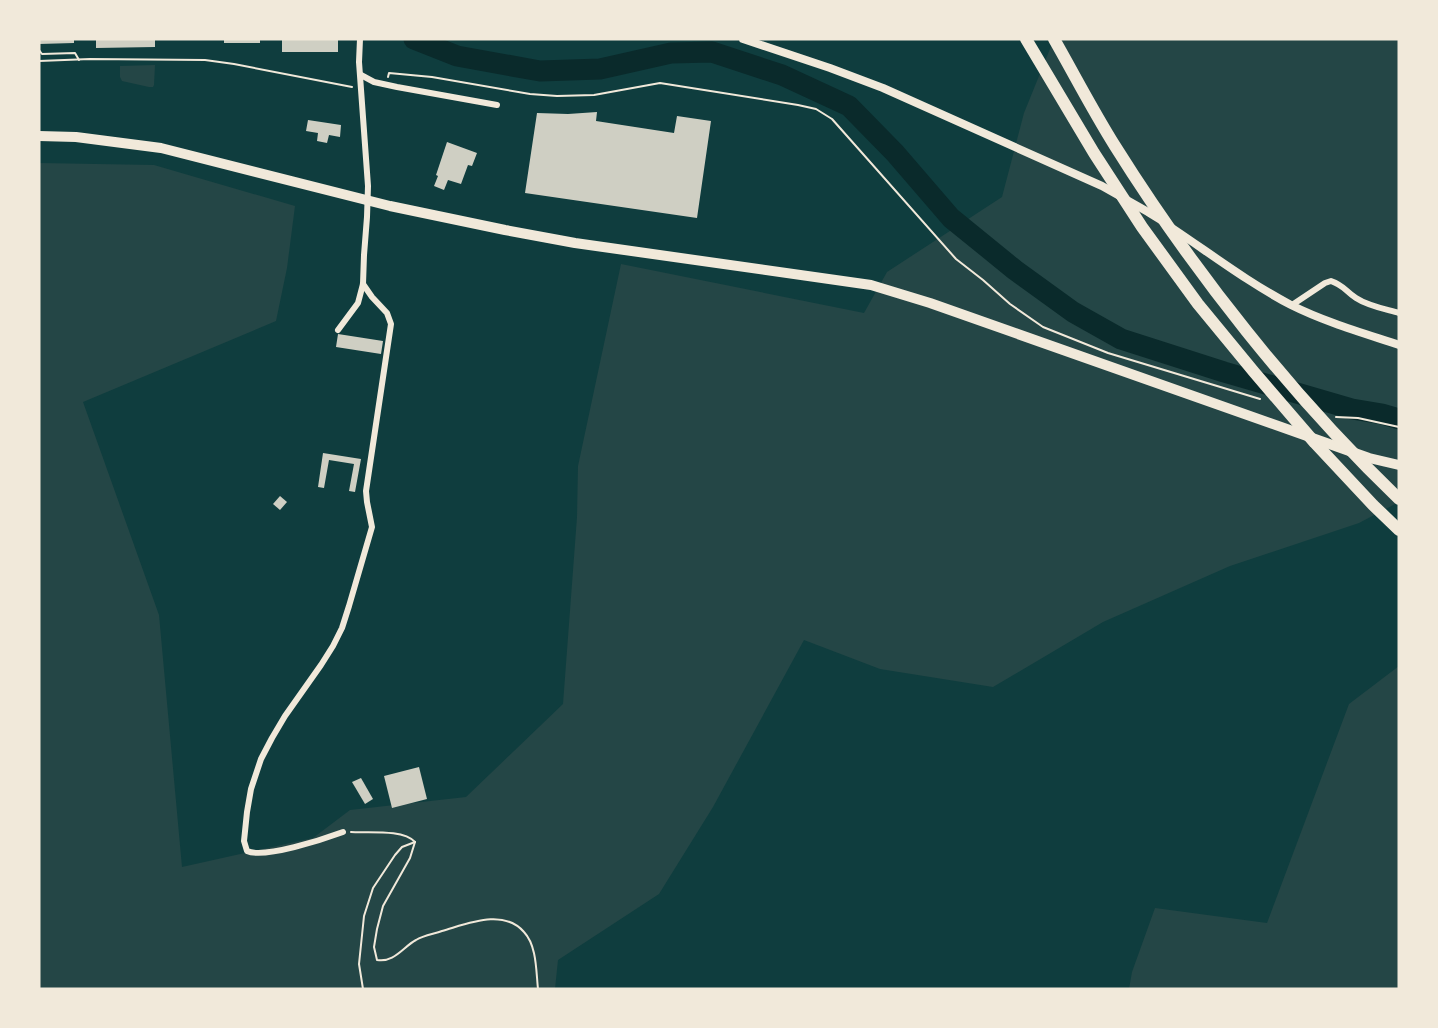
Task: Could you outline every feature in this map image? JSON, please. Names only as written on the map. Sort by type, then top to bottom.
[{"type":"highway","points":[[1026,39],[1094,153],[1142,227],[1198,304],[1315,443],[1399,530]]},
{"type":"highway","points":[[1054,39],[1114,145],[1213,288],[1270,360],[1323,421],[1399,499]]},
{"type":"main road","points":[[39,136],[76,137],[161,148],[390,206],[575,243],[871,285],[930,303],[1369,458],[1399,465]]},
{"type":"street","points":[[338,330],[358,303],[363,284],[368,186],[360,39]]},
{"type":"street","points":[[743,39],[883,88],[1102,186],[1148,212],[1206,252],[1292,305],[1324,320],[1399,345]]},
{"type":"street","points":[[361,75],[374,82],[387,85],[497,105]]},
{"type":"street","points":[[1292,305],[1331,281],[1342,285],[1356,298],[1399,313]]},
{"type":"street","points":[[343,832],[266,852],[247,851],[244,841],[251,789],[261,759],[285,716],[321,665],[342,628],[372,526],[366,490],[391,324],[387,313],[363,284]]},
{"type":"path","points":[[39,50],[42,54],[75,53],[79,60]]},
{"type":"path","points":[[39,61],[205,60],[300,76],[362,90]]},
{"type":"path","points":[[389,73],[432,77],[530,94],[557,96],[594,95],[660,83],[816,109],[832,119],[956,260],[1043,327],[1108,353],[1266,400]]},
{"type":"path","points":[[1332,416],[1358,418],[1399,427]]},
{"type":"path","points":[[343,832],[401,834],[411,837],[415,842]]},
{"type":"path","points":[[363,989],[359,964],[363,916],[374,888],[394,855],[402,847],[415,842]]},
{"type":"path","points":[[415,842],[410,858],[383,906],[376,928],[374,946],[377,960],[392,958],[415,940],[466,923],[489,919],[505,920],[525,932],[531,943],[538,989]]},
{"type":"shaded area","points":[[1054,39],[1399,39],[1399,502],[1359,523],[1230,566],[1103,622],[993,687],[880,669],[804,640],[713,807],[659,894],[558,960],[555,989],[39,989],[39,163],[154,165],[295,206],[287,268],[276,321],[83,402],[159,615],[182,867],[313,838],[350,810],[466,797],[563,704],[577,517],[578,466],[621,264],[864,313],[887,272],[1002,197],[1024,113]]},
{"type":"shaded area","points":[[155,65],[153,87],[122,81],[120,77],[120,66]]},
{"type":"shaded area","points":[[1399,666],[1399,989],[1129,989],[1132,972],[1155,908],[1267,923],[1349,704]]},
{"type":"building","points":[[39,39],[74,39],[74,43],[39,44]]},
{"type":"building","points":[[96,39],[155,39],[155,47],[96,48]]},
{"type":"building","points":[[224,39],[260,39],[260,43],[224,43]]},
{"type":"building","points":[[282,39],[338,39],[338,52],[282,52]]},
{"type":"building","points":[[597,112],[596,121],[674,133],[677,116],[711,121],[697,218],[525,193],[537,113]]},
{"type":"building","points":[[308,120],[341,125],[340,137],[329,135],[327,143],[317,141],[318,133],[306,131]]},
{"type":"building","points":[[447,142],[477,153],[472,166],[468,165],[461,184],[448,180],[444,190],[434,186]]},
{"type":"building","points":[[338,334],[383,341],[381,354],[336,347]]},
{"type":"building","points":[[323,453],[361,459],[355,492],[349,491],[354,464],[329,460],[324,488],[318,487]]},
{"type":"building","points":[[280,496],[287,502],[280,510],[273,504]]},
{"type":"building","points":[[419,767],[427,799],[392,808],[384,776]]},
{"type":"building","points":[[361,778],[373,799],[365,804],[352,782]]},
{"type":"waterway","points":[[414,39],[457,56],[540,71],[600,69],[671,53],[712,52],[782,75],[849,106],[895,153],[951,218],[1015,270],[1073,312],[1121,339],[1352,409],[1399,419]]}]
